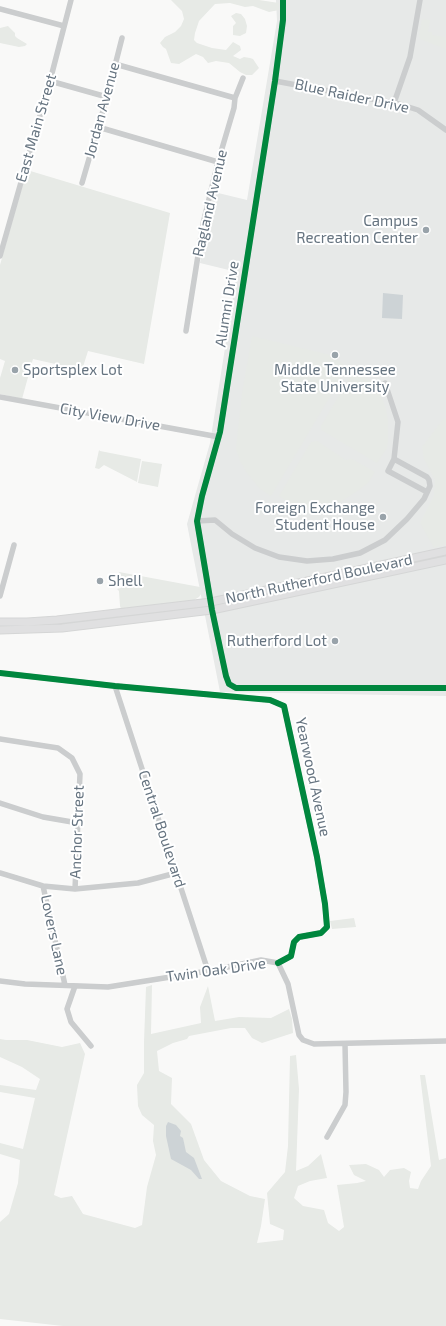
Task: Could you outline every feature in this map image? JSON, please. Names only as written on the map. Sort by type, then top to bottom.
[{"type":"main road","name":"North Rutherford Boulevard","points":[[0,622],[57,620],[211,602],[446,551]]},
{"type":"main road","name":"North Rutherford Boulevard","points":[[0,630],[62,628],[212,610],[446,560]]},
{"type":"street","name":"East Main Street","points":[[0,256],[71,0]]},
{"type":"street","name":"Alumni Drive","points":[[283,0],[283,20],[275,81],[219,437],[202,496],[198,521],[212,610],[226,676],[229,684],[236,688],[446,688]]},
{"type":"street","points":[[394,103],[410,57],[420,0]]},
{"type":"street","points":[[0,8],[64,26]]},
{"type":"street","name":"Jordan Avenue","points":[[82,183],[122,38]]},
{"type":"street","points":[[115,64],[235,98]]},
{"type":"street","name":"Ragland Avenue","points":[[186,330],[203,224],[218,162],[234,108],[235,98],[242,78]]},
{"type":"street","points":[[50,80],[106,97]]},
{"type":"street","name":"Blue Raider Drive","points":[[275,81],[394,103],[418,110],[446,130]]},
{"type":"street","points":[[98,127],[218,162]]},
{"type":"street","points":[[386,383],[398,422],[394,459],[388,471],[427,492]]},
{"type":"street","name":"City View Drive","points":[[0,397],[219,437]]},
{"type":"street","points":[[198,521],[215,520],[232,534],[255,548],[279,557],[308,561],[333,559],[360,553],[385,540],[407,519],[424,499],[427,492],[430,483],[427,477],[394,459]]},
{"type":"street","points":[[0,596],[14,545]]},
{"type":"street","name":"Yearwood Avenue","points":[[0,673],[115,686],[270,700],[284,706],[317,857],[325,904],[327,927],[322,934],[299,937],[294,942],[292,956],[278,963]]},
{"type":"street","name":"Central Boulevard","points":[[115,686],[208,971]]},
{"type":"street","name":"Anchor Street","points":[[0,739],[58,748],[72,758],[80,774],[75,889]]},
{"type":"street","points":[[0,803],[43,817],[78,823]]},
{"type":"street","points":[[0,872],[43,886],[75,889],[138,883],[176,873]]},
{"type":"street","name":"Lovers Lane","points":[[43,886],[65,985]]},
{"type":"street","name":"Twin Oak Drive","points":[[0,981],[25,984],[108,987],[208,971],[261,960],[278,963],[288,984],[299,1035],[302,1040],[314,1044],[446,1041]]},
{"type":"street","points":[[75,986],[68,1009],[71,1022],[91,1046]]},
{"type":"street","points":[[327,1137],[345,1105],[345,1044]]},
{"type":"shaded area","points":[[171,0],[259,0],[279,3],[279,10],[269,12],[253,6],[245,7],[230,3],[215,4],[199,21],[195,33],[194,40],[197,43],[212,48],[226,50],[233,42],[240,46],[241,50],[233,56],[240,59],[244,57],[253,59],[259,68],[252,75],[246,75],[229,63],[216,61],[208,63],[203,57],[196,54],[179,64],[171,63],[166,49],[160,43],[165,37],[175,32],[181,26],[184,19],[182,11]]},
{"type":"shaded area","name":"Middle Tennessee State University","points":[[276,0],[446,0],[446,696],[220,692],[187,524],[210,443],[237,272],[200,263],[214,192],[247,200],[277,21]]},
{"type":"shaded area","points":[[236,13],[241,14],[245,19],[247,26],[246,33],[240,36],[233,35],[233,26],[236,23],[231,16]]},
{"type":"shaded area","points":[[422,19],[430,20],[428,32],[432,32],[432,35],[446,37],[446,49],[420,39],[419,35]]},
{"type":"shaded area","points":[[8,26],[15,33],[17,38],[27,44],[25,46],[19,47],[0,43],[0,28]]},
{"type":"shaded area","points":[[27,170],[170,213],[144,364],[88,351],[82,370],[33,359],[22,399],[0,394],[0,378],[5,361],[0,359],[0,265]]},
{"type":"shaded area","points":[[383,293],[403,295],[402,319],[382,318]]},
{"type":"shaded area","points":[[252,336],[334,356],[347,368],[271,496],[260,489],[247,473],[240,461],[236,448],[242,393]]},
{"type":"shaded area","points":[[353,372],[371,381],[375,385],[386,410],[388,422],[387,448],[377,463],[321,430],[321,426]]},
{"type":"shaded area","points":[[443,419],[446,419],[446,545],[434,548],[420,523],[434,495],[435,480],[424,459],[422,447]]},
{"type":"shaded area","points":[[317,441],[346,460],[352,459],[375,472],[368,483],[337,504],[310,508],[295,506],[279,496],[311,442]]},
{"type":"shaded area","points":[[99,450],[141,459],[137,482],[104,465],[99,469],[95,468]]},
{"type":"shaded area","points":[[142,461],[162,464],[158,487],[138,483]]},
{"type":"shaded area","points":[[119,572],[200,587],[201,594],[194,600],[121,609],[119,591],[117,589],[121,588]]},
{"type":"shaded area","points":[[354,918],[356,927],[332,929],[330,921]]},
{"type":"shaded area","points":[[152,985],[151,1034],[201,1023],[200,1007],[208,986],[215,1021],[239,1017],[271,1018],[289,1009],[292,1019],[293,1033],[262,1043],[252,1038],[245,1028],[231,1028],[189,1036],[187,1039],[173,1043],[157,1051],[159,1071],[172,1078],[171,1104],[191,1124],[204,1160],[221,1181],[250,1196],[265,1199],[257,1243],[283,1240],[284,1230],[270,1224],[267,1193],[285,1172],[288,1146],[290,1056],[296,1055],[299,1089],[296,1171],[308,1166],[321,1154],[327,1178],[310,1181],[298,1186],[294,1198],[303,1206],[324,1210],[328,1223],[339,1231],[344,1227],[337,1185],[366,1181],[354,1175],[349,1165],[366,1164],[379,1170],[384,1177],[390,1170],[404,1168],[411,1172],[409,1181],[410,1188],[418,1189],[421,1181],[431,1166],[420,1075],[425,1075],[439,1160],[446,1158],[446,1326],[63,1326],[0,1319],[0,1222],[9,1214],[18,1183],[20,1160],[0,1154],[0,1143],[23,1149],[35,1098],[0,1092],[0,1085],[36,1090],[40,1079],[22,1067],[0,1057],[0,1039],[27,1040],[62,1047],[80,1043],[85,1054],[54,1195],[61,1198],[72,1196],[83,1214],[135,1228],[142,1225],[147,1187],[156,1155],[153,1141],[154,1125],[142,1115],[138,1106],[137,1085],[144,1073],[146,987]]},
{"type":"shaded area","points":[[168,1122],[176,1125],[181,1131],[180,1136],[183,1138],[186,1152],[194,1158],[202,1179],[199,1179],[191,1170],[171,1159],[166,1136],[166,1126]]},
{"type":"cycle path","points":[[283,0],[283,20],[275,81],[220,432],[202,496],[197,521],[212,610],[226,676],[229,684],[236,688],[446,688]]},
{"type":"cycle path","points":[[0,673],[115,686],[270,700],[284,706],[317,857],[325,904],[327,927],[321,933],[299,937],[294,942],[291,956],[278,963]]},
{"type":"place","name":"Campus Recreation Center","points":[[426,230]]},
{"type":"place","name":"Middle Tennessee State University","points":[[335,355]]},
{"type":"place","name":"Sportsplex Lot","points":[[15,370]]},
{"type":"place","name":"Foreign Exchange Student House","points":[[383,517]]},
{"type":"place","name":"Shell","points":[[100,581]]},
{"type":"place","name":"Rutherford Lot","points":[[335,641]]}]
